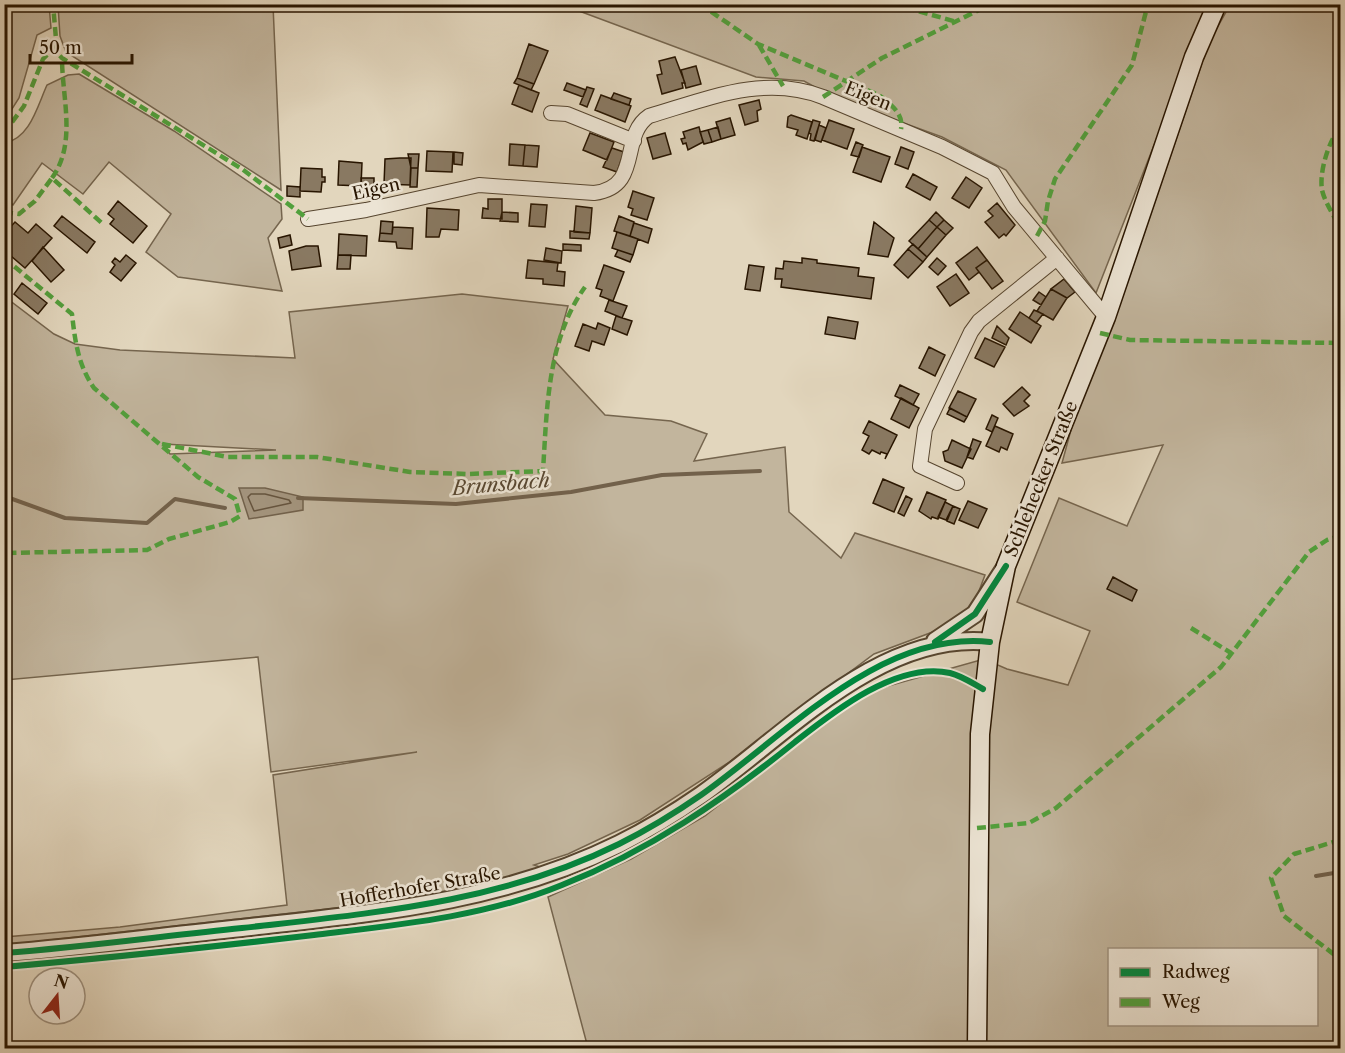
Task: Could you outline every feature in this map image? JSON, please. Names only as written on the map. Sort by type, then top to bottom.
[{"type":"main road","name":"Schlehecker Straße","points":[[977,1048],[980,734],[990,642],[1006,566],[1106,316],[1194,57],[1217,4]]},
{"type":"street","name":"Eigen","points":[[308,219],[366,210],[479,185],[607,192],[615,188],[624,174],[641,121],[649,116],[746,88],[783,86],[802,89],[911,134],[993,173],[1014,207],[1106,316]]},
{"type":"street","points":[[550,113],[567,114],[634,141]]},
{"type":"street","points":[[957,483],[920,466],[925,429],[971,332],[979,321],[1058,258]]},
{"type":"street","points":[[922,650],[975,614],[1006,566]]},
{"type":"street","name":"Hofferhofer Straße","points":[[4,953],[398,910],[520,885],[594,856],[648,828],[700,796],[847,684],[893,660],[922,650],[968,640],[990,642]]},
{"type":"shaded area","points":[[5,4],[49,5],[51,28],[37,35],[19,98],[5,120]]},
{"type":"shaded area","points":[[58,5],[273,5],[281,190],[66,52],[60,36]]},
{"type":"shaded area","points":[[563,5],[1209,5],[1096,293],[1006,170],[942,137],[835,98],[804,81],[756,77]]},
{"type":"shaded area","points":[[1230,5],[1340,5],[1340,1048],[588,1048],[548,897],[631,859],[705,816],[823,723],[881,688],[984,659],[1007,669],[1068,685],[1090,631],[1017,602],[1059,498],[1127,526],[1163,445],[1062,463],[1091,356],[1106,317],[1114,322],[1212,37]]},
{"type":"shaded area","points":[[79,74],[174,131],[281,204],[282,219],[268,238],[282,291],[178,277],[146,252],[171,214],[109,162],[83,194],[42,163],[13,205],[5,200],[5,143],[14,140],[27,128],[47,85],[68,75]]},
{"type":"shaded area","points":[[462,294],[568,306],[553,359],[605,415],[671,421],[707,434],[694,461],[785,447],[789,512],[841,558],[855,533],[985,575],[976,599],[954,624],[874,654],[728,763],[640,820],[568,854],[534,865],[543,868],[444,896],[5,945],[5,937],[120,927],[287,905],[273,775],[417,752],[271,772],[258,657],[5,680],[5,297],[54,334],[75,344],[120,350],[295,358],[289,312]],"holes":[[[163,444],[276,450],[170,454]]]},
{"type":"water","points":[[239,488],[265,488],[303,497],[303,510],[249,519]]},
{"type":"building","points":[[529,44],[548,51],[534,84],[517,78]]},
{"type":"building","points":[[675,57],[685,83],[682,83],[683,88],[662,94],[657,75],[662,74],[659,61]]},
{"type":"building","points":[[696,66],[701,84],[686,88],[681,70]]},
{"type":"building","points":[[517,78],[534,84],[531,90],[514,83]]},
{"type":"building","points":[[567,83],[586,90],[583,97],[564,90]]},
{"type":"building","points":[[519,85],[539,93],[532,112],[512,104]]},
{"type":"building","points":[[587,87],[594,89],[587,107],[580,104]]},
{"type":"building","points":[[614,93],[631,99],[629,105],[611,99]]},
{"type":"building","points":[[601,95],[631,106],[625,122],[595,110]]},
{"type":"building","points":[[759,100],[761,109],[757,111],[758,121],[745,125],[739,105]]},
{"type":"building","points":[[791,115],[812,122],[807,139],[796,135],[798,130],[787,127],[788,117]]},
{"type":"building","points":[[730,118],[735,135],[721,139],[716,122]]},
{"type":"building","points":[[813,120],[820,122],[814,141],[810,140],[811,134],[809,133]]},
{"type":"building","points":[[829,120],[854,129],[847,149],[822,140]]},
{"type":"building","points":[[819,125],[826,128],[821,142],[815,140]]},
{"type":"building","points":[[699,127],[703,142],[688,150],[686,143],[683,144],[681,139],[685,138],[683,132]]},
{"type":"building","points":[[718,127],[721,139],[712,142],[708,130]]},
{"type":"building","points":[[708,130],[712,142],[704,144],[700,132]]},
{"type":"building","points":[[590,133],[614,142],[607,160],[583,150]]},
{"type":"building","points":[[665,133],[671,154],[653,159],[647,138]]},
{"type":"building","points":[[856,142],[863,145],[859,157],[851,155]]},
{"type":"building","points":[[510,144],[525,145],[523,166],[509,165]]},
{"type":"building","points":[[525,145],[539,146],[537,167],[523,166]]},
{"type":"building","points":[[862,147],[890,157],[881,182],[853,172]]},
{"type":"building","points":[[901,147],[914,152],[908,169],[895,164]]},
{"type":"building","points":[[612,148],[624,152],[617,172],[603,167]]},
{"type":"building","points":[[427,151],[453,152],[452,172],[426,171]]},
{"type":"building","points":[[454,152],[463,153],[462,165],[454,164]]},
{"type":"building","points":[[408,154],[419,154],[418,168],[411,168]]},
{"type":"building","points":[[411,158],[410,185],[384,184],[385,159]]},
{"type":"building","points":[[339,161],[362,163],[361,186],[338,185]]},
{"type":"building","points":[[301,168],[322,169],[325,182],[322,182],[321,192],[300,191]]},
{"type":"building","points":[[411,168],[418,168],[417,187],[410,187]]},
{"type":"building","points":[[913,174],[937,187],[930,200],[906,187]]},
{"type":"building","points":[[966,177],[982,188],[969,208],[952,198]]},
{"type":"building","points":[[361,178],[374,178],[374,192],[361,192]]},
{"type":"building","points":[[287,186],[300,187],[300,197],[287,196]]},
{"type":"building","points":[[633,191],[654,198],[647,220],[631,215],[633,209],[628,207]]},
{"type":"building","points":[[488,199],[502,199],[502,219],[482,218],[483,208],[488,209]]},
{"type":"building","points":[[118,201],[147,226],[133,243],[110,224],[114,219],[108,214]]},
{"type":"building","points":[[997,203],[1015,225],[1006,236],[1004,234],[999,238],[985,222],[993,216],[988,211]]},
{"type":"building","points":[[531,204],[547,205],[545,227],[529,226]]},
{"type":"building","points":[[576,206],[592,208],[590,233],[574,232]]},
{"type":"building","points":[[427,208],[459,210],[458,230],[441,229],[439,237],[426,237]]},
{"type":"building","points":[[502,212],[518,213],[518,222],[500,221]]},
{"type":"building","points":[[936,212],[944,220],[937,227],[929,220]]},
{"type":"building","points":[[62,216],[95,242],[87,253],[54,226]]},
{"type":"building","points":[[619,216],[634,222],[630,236],[614,231]]},
{"type":"building","points":[[929,220],[937,227],[918,249],[909,241]]},
{"type":"building","points":[[944,220],[953,228],[946,235],[937,227]]},
{"type":"building","points":[[381,221],[393,222],[392,234],[380,233]]},
{"type":"building","points":[[15,222],[28,233],[36,224],[52,238],[25,268],[4,250],[4,234]]},
{"type":"building","points":[[874,222],[894,238],[888,257],[868,254]]},
{"type":"building","points":[[634,223],[652,229],[648,243],[630,236]]},
{"type":"building","points":[[393,227],[413,228],[412,249],[397,248],[396,242],[379,241],[380,233],[392,234]]},
{"type":"building","points":[[937,227],[946,235],[927,257],[918,249]]},
{"type":"building","points":[[570,231],[590,233],[589,239],[570,238]]},
{"type":"building","points":[[617,232],[638,239],[633,255],[612,248]]},
{"type":"building","points":[[339,234],[367,236],[366,256],[338,255]]},
{"type":"building","points":[[290,235],[292,245],[280,248],[278,238]]},
{"type":"building","points":[[563,244],[581,245],[581,251],[563,250]]},
{"type":"building","points":[[913,244],[927,257],[923,262],[908,249]]},
{"type":"building","points":[[306,246],[318,246],[321,266],[292,270],[289,251]]},
{"type":"building","points":[[43,247],[64,270],[51,282],[32,261]]},
{"type":"building","points":[[977,247],[987,260],[976,268],[979,272],[969,280],[956,263]]},
{"type":"building","points":[[546,248],[562,251],[561,263],[544,260]]},
{"type":"building","points":[[908,249],[923,262],[908,278],[894,265]]},
{"type":"building","points":[[618,250],[633,255],[630,262],[615,256]]},
{"type":"building","points":[[126,255],[136,263],[121,281],[110,272],[115,265],[112,262],[115,258],[120,262]]},
{"type":"building","points":[[338,255],[351,255],[350,269],[337,269]]},
{"type":"building","points":[[802,258],[817,260],[817,263],[859,268],[858,276],[874,278],[871,299],[781,287],[782,279],[775,279],[776,268],[783,269],[784,261],[802,263]]},
{"type":"building","points":[[937,258],[946,266],[938,275],[929,267]]},
{"type":"building","points":[[528,260],[558,263],[557,271],[565,272],[564,286],[543,284],[543,279],[526,278]]},
{"type":"building","points":[[987,260],[1003,281],[992,289],[976,268]]},
{"type":"building","points":[[604,265],[624,272],[613,301],[600,296],[602,290],[596,288]]},
{"type":"building","points":[[749,265],[764,267],[760,291],[745,289]]},
{"type":"building","points":[[956,274],[969,293],[950,306],[937,287]]},
{"type":"building","points":[[1064,279],[1075,292],[1067,298],[1051,289]]},
{"type":"building","points":[[22,283],[47,303],[38,314],[14,294]]},
{"type":"building","points":[[1051,289],[1067,298],[1053,320],[1037,311]]},
{"type":"building","points":[[1039,292],[1046,297],[1041,305],[1033,300]]},
{"type":"building","points":[[609,300],[627,306],[622,318],[605,311]]},
{"type":"building","points":[[1034,310],[1043,314],[1036,323],[1029,318]]},
{"type":"building","points":[[1020,312],[1041,326],[1031,343],[1009,329]]},
{"type":"building","points":[[616,316],[632,321],[627,335],[612,329]]},
{"type":"building","points":[[828,317],[858,322],[855,339],[825,334]]},
{"type":"building","points":[[598,323],[610,328],[604,345],[592,341],[589,351],[575,346],[583,324],[596,329]]},
{"type":"building","points":[[997,326],[1009,338],[1006,345],[992,338]]},
{"type":"building","points":[[985,338],[1005,347],[994,367],[975,358]]},
{"type":"building","points":[[929,347],[945,355],[935,376],[919,368]]},
{"type":"building","points":[[900,385],[919,394],[913,405],[895,396]]},
{"type":"building","points":[[1022,387],[1030,395],[1024,401],[1029,406],[1014,416],[1003,404]]},
{"type":"building","points":[[958,391],[976,399],[967,417],[949,408]]},
{"type":"building","points":[[901,398],[919,408],[909,428],[891,419]]},
{"type":"building","points":[[950,408],[967,417],[964,422],[947,414]]},
{"type":"building","points":[[992,415],[998,418],[992,432],[986,429]]},
{"type":"building","points":[[869,421],[897,435],[885,459],[887,454],[881,452],[880,454],[872,450],[869,454],[862,450],[869,436],[863,433]]},
{"type":"building","points":[[995,426],[1013,434],[1007,450],[1001,447],[999,452],[986,446]]},
{"type":"building","points":[[973,439],[981,442],[973,459],[967,457]]},
{"type":"building","points":[[952,440],[971,449],[962,468],[945,461],[943,452],[948,450]]},
{"type":"building","points":[[883,479],[904,488],[894,512],[873,503]]},
{"type":"building","points":[[927,492],[946,500],[938,519],[932,517],[931,519],[919,511]]},
{"type":"building","points":[[906,496],[912,499],[904,516],[898,513]]},
{"type":"building","points":[[968,501],[987,509],[978,528],[959,520]]},
{"type":"building","points":[[945,502],[953,506],[946,520],[938,517]]},
{"type":"building","points":[[953,506],[960,509],[954,524],[947,521]]},
{"type":"building","points":[[1113,577],[1137,590],[1132,601],[1107,589]]},
{"type":"waterway","name":"Brunsbach","points":[[298,498],[456,504],[571,492],[662,475],[760,471]]},
{"type":"waterway","name":"Brunsbach","points":[[4,496],[65,518],[147,523],[175,499],[225,508]]},
{"type":"waterway","points":[[1316,876],[1340,872]]},
{"type":"marked path","points":[[53,4],[56,39],[53,49]]},
{"type":"marked path","points":[[700,4],[758,44],[879,95],[892,105],[898,114],[901,129]]},
{"type":"marked path","points":[[893,4],[957,22]]},
{"type":"marked path","points":[[823,97],[882,58],[991,4]]},
{"type":"marked path","points":[[1037,236],[1045,221],[1055,179],[1132,65],[1148,4]]},
{"type":"marked path","points":[[759,45],[783,86]]},
{"type":"marked path","points":[[4,133],[24,106],[43,59],[53,49],[62,58],[242,169],[308,219]]},
{"type":"marked path","points":[[52,178],[60,164],[66,135],[62,58]]},
{"type":"marked path","points":[[1340,127],[1326,157],[1321,182],[1325,200],[1340,228]]},
{"type":"marked path","points":[[4,212],[19,214],[35,201],[52,178],[104,225]]},
{"type":"marked path","points":[[4,258],[72,314],[81,362],[94,388],[198,477],[235,499],[240,516],[230,522],[169,539],[147,550],[4,553]]},
{"type":"marked path","points":[[162,444],[228,457],[317,457],[410,472],[468,474],[543,471],[548,400],[556,352],[572,308],[585,287]]},
{"type":"marked path","points":[[1100,333],[1130,340],[1340,343]]},
{"type":"marked path","points":[[977,828],[1029,823],[1056,808],[1221,667],[1309,552],[1327,540],[1340,536]]},
{"type":"marked path","points":[[1191,628],[1231,653]]},
{"type":"marked path","points":[[1340,840],[1294,854],[1271,878],[1284,916],[1340,959]]},
{"type":"cycle path","points":[[935,642],[975,614],[1006,566]]},
{"type":"cycle path","points":[[4,953],[291,923],[387,910],[482,893],[528,880],[574,864],[619,844],[661,821],[701,795],[835,692],[872,670],[910,653],[949,643],[990,642]]},
{"type":"cycle path","points":[[4,967],[377,927],[440,918],[502,905],[562,885],[655,840],[713,804],[847,704],[888,682],[909,674],[930,671],[954,674],[983,689]]}]
